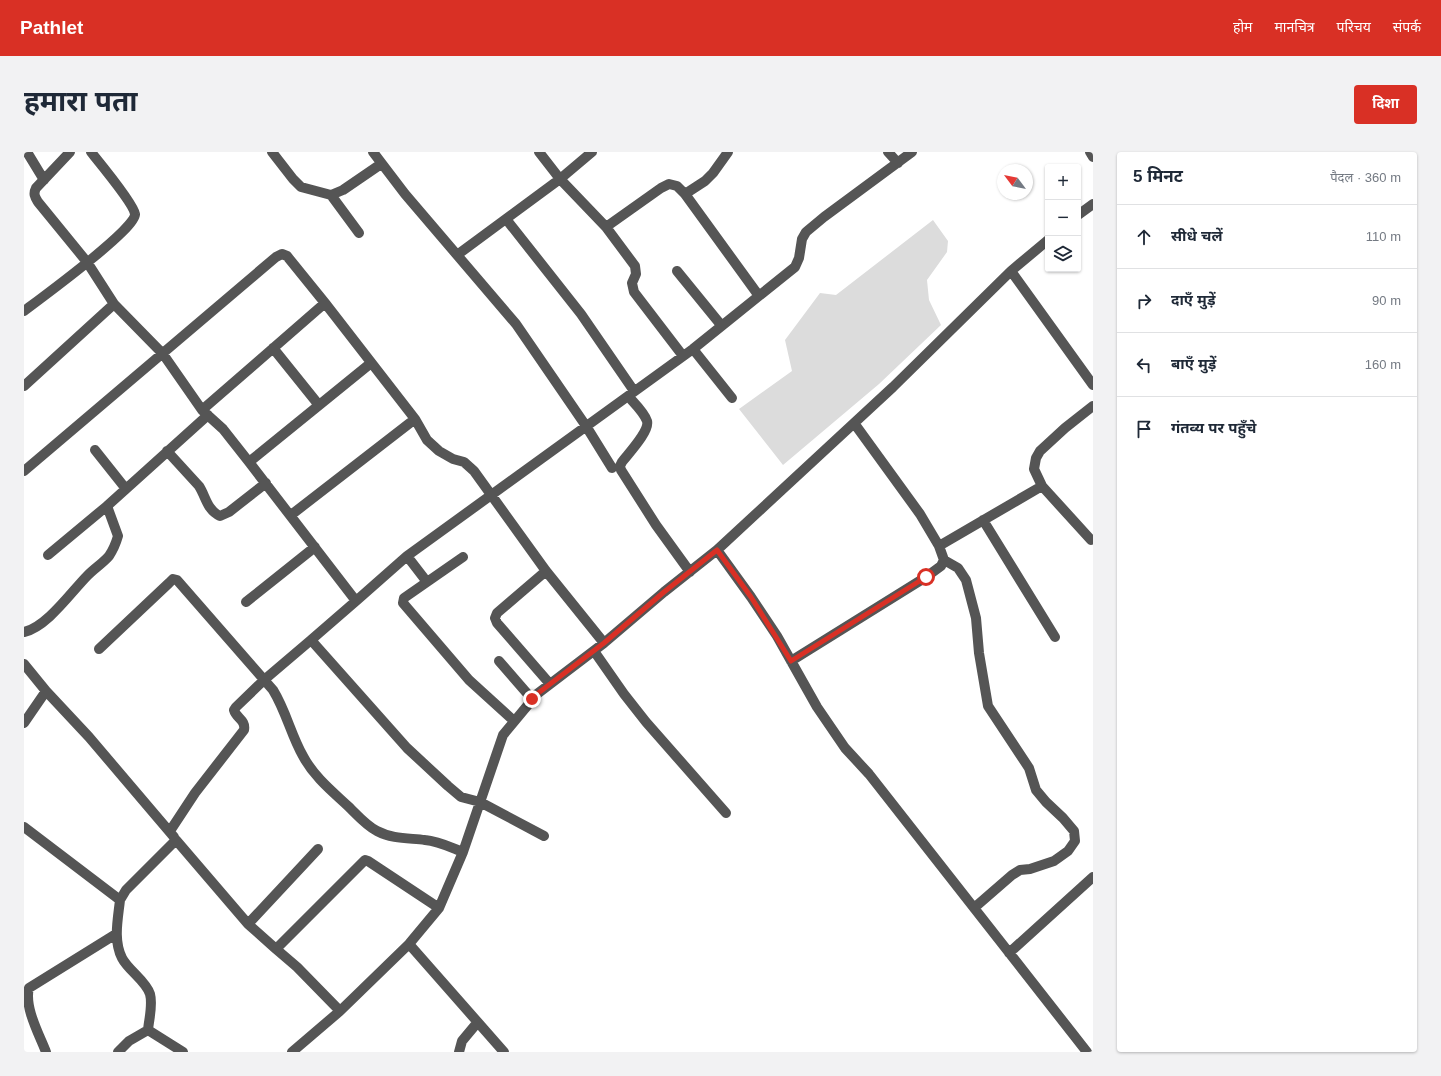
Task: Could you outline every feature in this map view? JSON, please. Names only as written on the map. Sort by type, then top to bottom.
[{"type":"street","points":[[70,152],[36,188],[34,197],[87,262],[114,304],[162,354],[205,412],[223,429],[266,483],[356,601]]},
{"type":"street","points":[[24,311],[57,287],[120,235],[134,220],[135,214],[131,204],[91,152]]},
{"type":"street","points":[[272,152],[293,179],[302,187],[331,195],[343,190],[381,164]]},
{"type":"street","points":[[374,152],[381,164],[405,194],[516,324],[586,426],[612,468]]},
{"type":"street","points":[[539,152],[560,179],[606,227],[635,266],[636,274],[632,283],[634,292],[683,356]]},
{"type":"street","points":[[457,255],[560,179],[592,152]]},
{"type":"street","points":[[685,194],[705,181],[713,173],[728,152]]},
{"type":"street","points":[[888,152],[898,162]]},
{"type":"street","points":[[170,831],[195,793],[244,730],[244,723],[234,710],[264,680],[407,556],[693,349],[759,296],[794,267],[799,258],[802,239],[806,232],[912,152]]},
{"type":"street","points":[[1090,152],[1093,157]]},
{"type":"street","points":[[27,159],[44,180]]},
{"type":"street","points":[[606,227],[661,188],[669,184],[676,186],[685,194],[759,296]]},
{"type":"street","points":[[331,195],[359,233]]},
{"type":"street","points":[[1081,213],[1093,204]]},
{"type":"street","points":[[506,219],[581,314],[645,417],[648,423],[645,431],[622,462],[620,466],[621,470],[656,525],[690,572]]},
{"type":"street","points":[[292,1052],[340,1011],[409,944],[439,908],[463,852],[503,734],[532,699],[604,643],[664,592],[717,550],[893,388],[1011,271],[1045,243]]},
{"type":"street","points":[[24,471],[276,257],[282,254],[287,256],[325,303],[414,419],[427,440],[439,451],[452,459],[464,462],[474,471],[546,571],[604,643]]},
{"type":"street","points":[[677,271],[721,325]]},
{"type":"street","points":[[1011,271],[1093,384]]},
{"type":"street","points":[[48,555],[126,489],[273,348],[325,303]]},
{"type":"street","points":[[24,386],[114,304]]},
{"type":"street","points":[[273,348],[318,404]]},
{"type":"street","points":[[693,349],[732,398]]},
{"type":"street","points":[[249,462],[318,404],[371,363]]},
{"type":"street","points":[[1091,540],[1042,486],[1034,469],[1036,458],[1040,450],[1093,406]]},
{"type":"street","points":[[291,515],[414,419]]},
{"type":"street","points":[[854,423],[920,514],[939,546],[944,560],[958,568],[966,580],[976,618],[979,653],[988,706],[1029,768],[1036,790],[1074,831],[1075,841],[1068,851],[1054,861],[1030,869],[1020,870],[1012,875],[974,908]]},
{"type":"street","points":[[95,450],[126,489]]},
{"type":"street","points":[[167,451],[199,486],[210,508],[220,516],[229,512],[266,483]]},
{"type":"street","points":[[939,546],[1042,486]]},
{"type":"street","points":[[24,632],[32,631],[46,620],[87,576],[111,553],[118,536],[107,506]]},
{"type":"street","points":[[983,520],[1055,637]]},
{"type":"street","points":[[246,602],[315,547]]},
{"type":"street","points":[[717,550],[751,597],[791,661],[817,707],[845,748],[869,774],[1087,1052]]},
{"type":"street","points":[[407,556],[427,582]]},
{"type":"street","points":[[464,557],[404,598],[403,603],[469,680],[514,721]]},
{"type":"street","points":[[791,661],[926,577],[941,566],[944,560]]},
{"type":"street","points":[[546,571],[497,613],[495,618],[497,623],[550,684]]},
{"type":"street","points":[[99,649],[169,582],[177,580],[273,690],[281,704],[302,755],[308,765],[334,794],[378,832],[390,836],[439,842],[463,852]]},
{"type":"street","points":[[311,640],[407,748],[442,782],[461,797],[480,802],[544,836]]},
{"type":"street","points":[[594,651],[624,694],[646,722],[726,813]]},
{"type":"street","points":[[499,662],[532,699]]},
{"type":"street","points":[[24,664],[46,692],[89,737],[248,924],[297,967],[340,1011]]},
{"type":"street","points":[[24,723],[46,692]]},
{"type":"street","points":[[24,827],[120,900]]},
{"type":"street","points":[[148,1030],[151,1002],[150,993],[122,957],[116,934],[120,900],[126,890],[176,840]]},
{"type":"street","points":[[248,924],[318,849]]},
{"type":"street","points":[[276,949],[365,860],[439,908]]},
{"type":"street","points":[[1009,953],[1093,876]]},
{"type":"street","points":[[46,1052],[26,1004],[26,997],[29,988],[116,934]]},
{"type":"street","points":[[409,944],[504,1052]]},
{"type":"street","points":[[459,1052],[462,1041],[477,1023]]},
{"type":"street","points":[[120,1051],[129,1041],[148,1030]]},
{"type":"street","points":[[148,1030],[183,1052]]},
{"type":"shaded area","points":[[933,220],[948,241],[947,252],[927,280],[929,300],[941,325],[879,384],[783,465],[739,409],[792,371],[785,340],[820,293],[836,295]]},
{"type":"route","points":[[532,699],[604,643],[664,592],[717,550],[751,597],[791,661],[926,577]]}]
